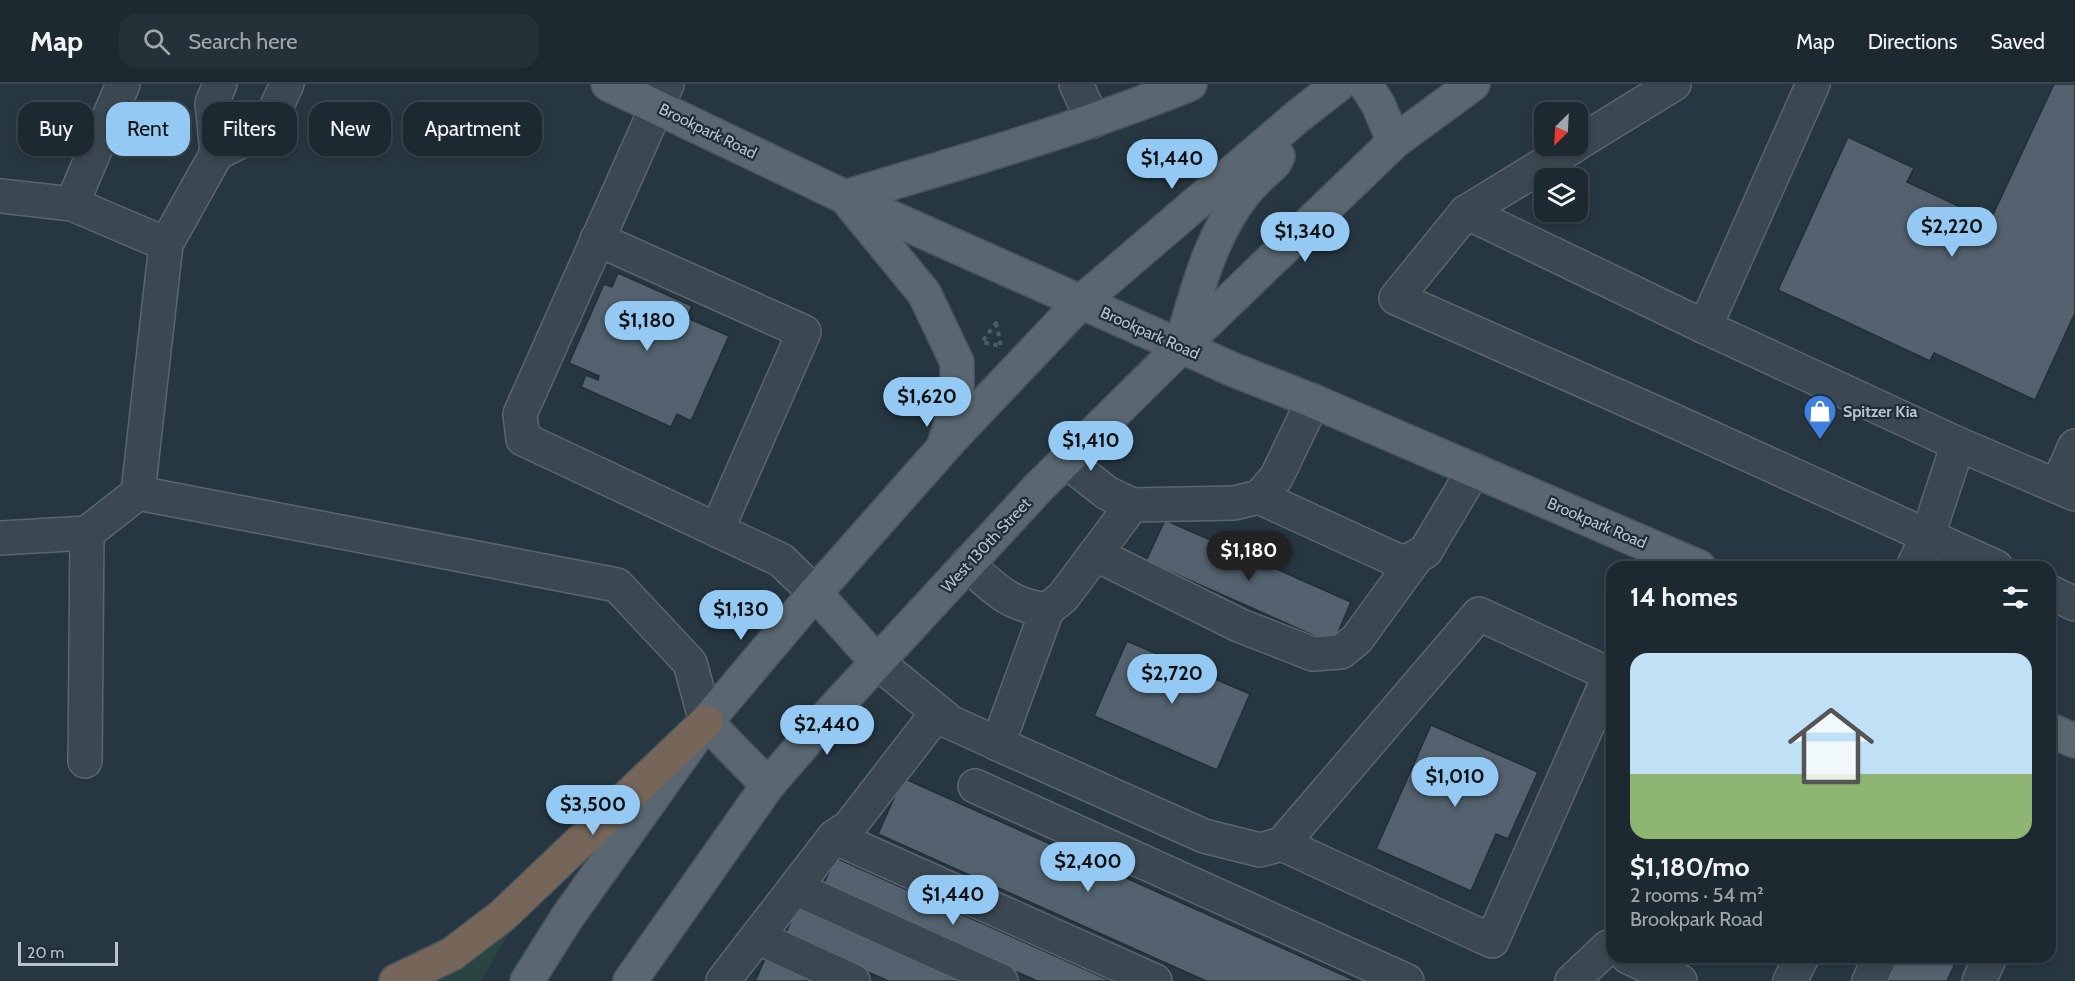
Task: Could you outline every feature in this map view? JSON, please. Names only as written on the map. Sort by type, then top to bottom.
[{"type":"highway","points":[[396,981],[452,954],[502,916],[706,722]]},
{"type":"main road","name":"Brookpark Road","points":[[609,84],[662,95],[845,196],[1181,347],[1474,470],[1662,560]]},
{"type":"main road","points":[[942,449],[957,404],[957,362],[924,293],[845,196],[964,162],[1093,121],[1190,84]]},
{"type":"main road","points":[[527,981],[566,919],[706,722],[815,593],[942,449],[1081,302],[1297,117],[1339,84]]},
{"type":"main road","points":[[1365,84],[1378,104],[1394,142]]},
{"type":"main road","name":"West 130th Street","points":[[630,981],[768,785],[968,564],[1066,461],[1181,347],[1394,142],[1473,84]]},
{"type":"main road","points":[[1181,347],[1201,276],[1215,244],[1245,192],[1275,162],[1297,117]]},
{"type":"main road","points":[[815,593],[877,662]]},
{"type":"main road","points":[[706,722],[768,785]]},
{"type":"main road","points":[[2056,733],[2075,741]]},
{"type":"lane","points":[[72,204],[123,84]]},
{"type":"lane","points":[[212,102],[220,84]]},
{"type":"lane","points":[[279,102],[287,84]]},
{"type":"lane","points":[[1076,84],[1093,121]]},
{"type":"lane","points":[[1588,137],[1674,84]]},
{"type":"lane","points":[[1705,327],[1813,84]]},
{"type":"lane","points":[[662,95],[520,414],[523,439],[781,560],[815,593]]},
{"type":"lane","points":[[0,538],[87,533],[138,493],[166,244],[215,156]]},
{"type":"lane","points":[[1558,156],[1466,212],[1396,298],[1983,561]]},
{"type":"lane","points":[[0,195],[72,204],[166,244]]},
{"type":"lane","points":[[1466,212],[1705,327],[1958,444],[2066,490],[2075,446]]},
{"type":"lane","points":[[597,239],[804,332],[717,530]]},
{"type":"lane","points":[[1066,461],[1107,493],[1132,505],[1234,503],[1259,497],[1276,478],[1313,401]]},
{"type":"lane","points":[[1916,561],[1928,535],[1958,444]]},
{"type":"lane","points":[[1259,497],[1403,563],[1425,552],[1474,470]]},
{"type":"lane","points":[[138,493],[617,585],[690,663],[706,722]]},
{"type":"lane","points":[[998,744],[1047,610],[1063,597],[1132,505]]},
{"type":"lane","points":[[84,761],[87,533]]},
{"type":"lane","points":[[1095,554],[1241,626],[1313,654],[1341,652],[1357,639],[1416,558]]},
{"type":"lane","points":[[968,564],[999,593],[1016,603],[1047,610]]},
{"type":"lane","points":[[2056,595],[2075,604]]},
{"type":"lane","points":[[877,662],[950,722],[1204,836],[1260,850],[1282,844],[1479,614],[1606,670]]},
{"type":"lane","points":[[1282,844],[1492,941],[1606,686]]},
{"type":"lane","points":[[723,981],[834,837],[849,827],[938,712]]},
{"type":"lane","points":[[975,786],[1407,981]]},
{"type":"lane","points":[[834,837],[1155,981]]},
{"type":"lane","points":[[795,888],[1001,981]]},
{"type":"lane","points":[[757,938],[854,981]]},
{"type":"lane","points":[[1572,981],[1606,954]]},
{"type":"lane","points":[[1646,963],[1680,981]]},
{"type":"lane","points":[[1790,981],[1799,963]]},
{"type":"lane","points":[[1869,981],[1877,963]]},
{"type":"lane","points":[[1979,981],[1987,963]]},
{"type":"path","points":[[996,323],[1001,346],[982,342],[989,333],[996,323]]},
{"type":"green space","points":[[509,933],[481,981],[438,981],[453,974]]},
{"type":"building","points":[[2054,84],[2075,84],[2075,313],[2035,400],[1934,353],[1930,361],[1778,290],[1848,137],[1914,168],[1907,182],[1990,221]]},
{"type":"building","points":[[618,273],[692,306],[685,322],[688,323],[690,319],[729,336],[691,421],[677,414],[671,427],[581,387],[586,375],[598,380],[599,376],[569,363],[604,284],[612,287]]},
{"type":"building","points":[[1165,520],[1351,602],[1333,644],[1146,561]]},
{"type":"building","points":[[1127,641],[1250,694],[1217,770],[1094,716]]},
{"type":"building","points":[[1431,725],[1538,772],[1508,839],[1496,834],[1471,891],[1376,849]]},
{"type":"building","points":[[903,778],[1356,981],[1206,981],[878,834]]},
{"type":"building","points":[[836,858],[1111,981],[1037,981],[823,885]]},
{"type":"building","points":[[797,907],[964,981],[888,981],[785,935]]},
{"type":"building","points":[[765,959],[813,981],[755,981]]},
{"type":"building","points":[[1888,963],[1955,963],[1947,981],[1880,981]]},
{"type":"place","name":"Spitzer Kia","points":[[1820,440]]}]
